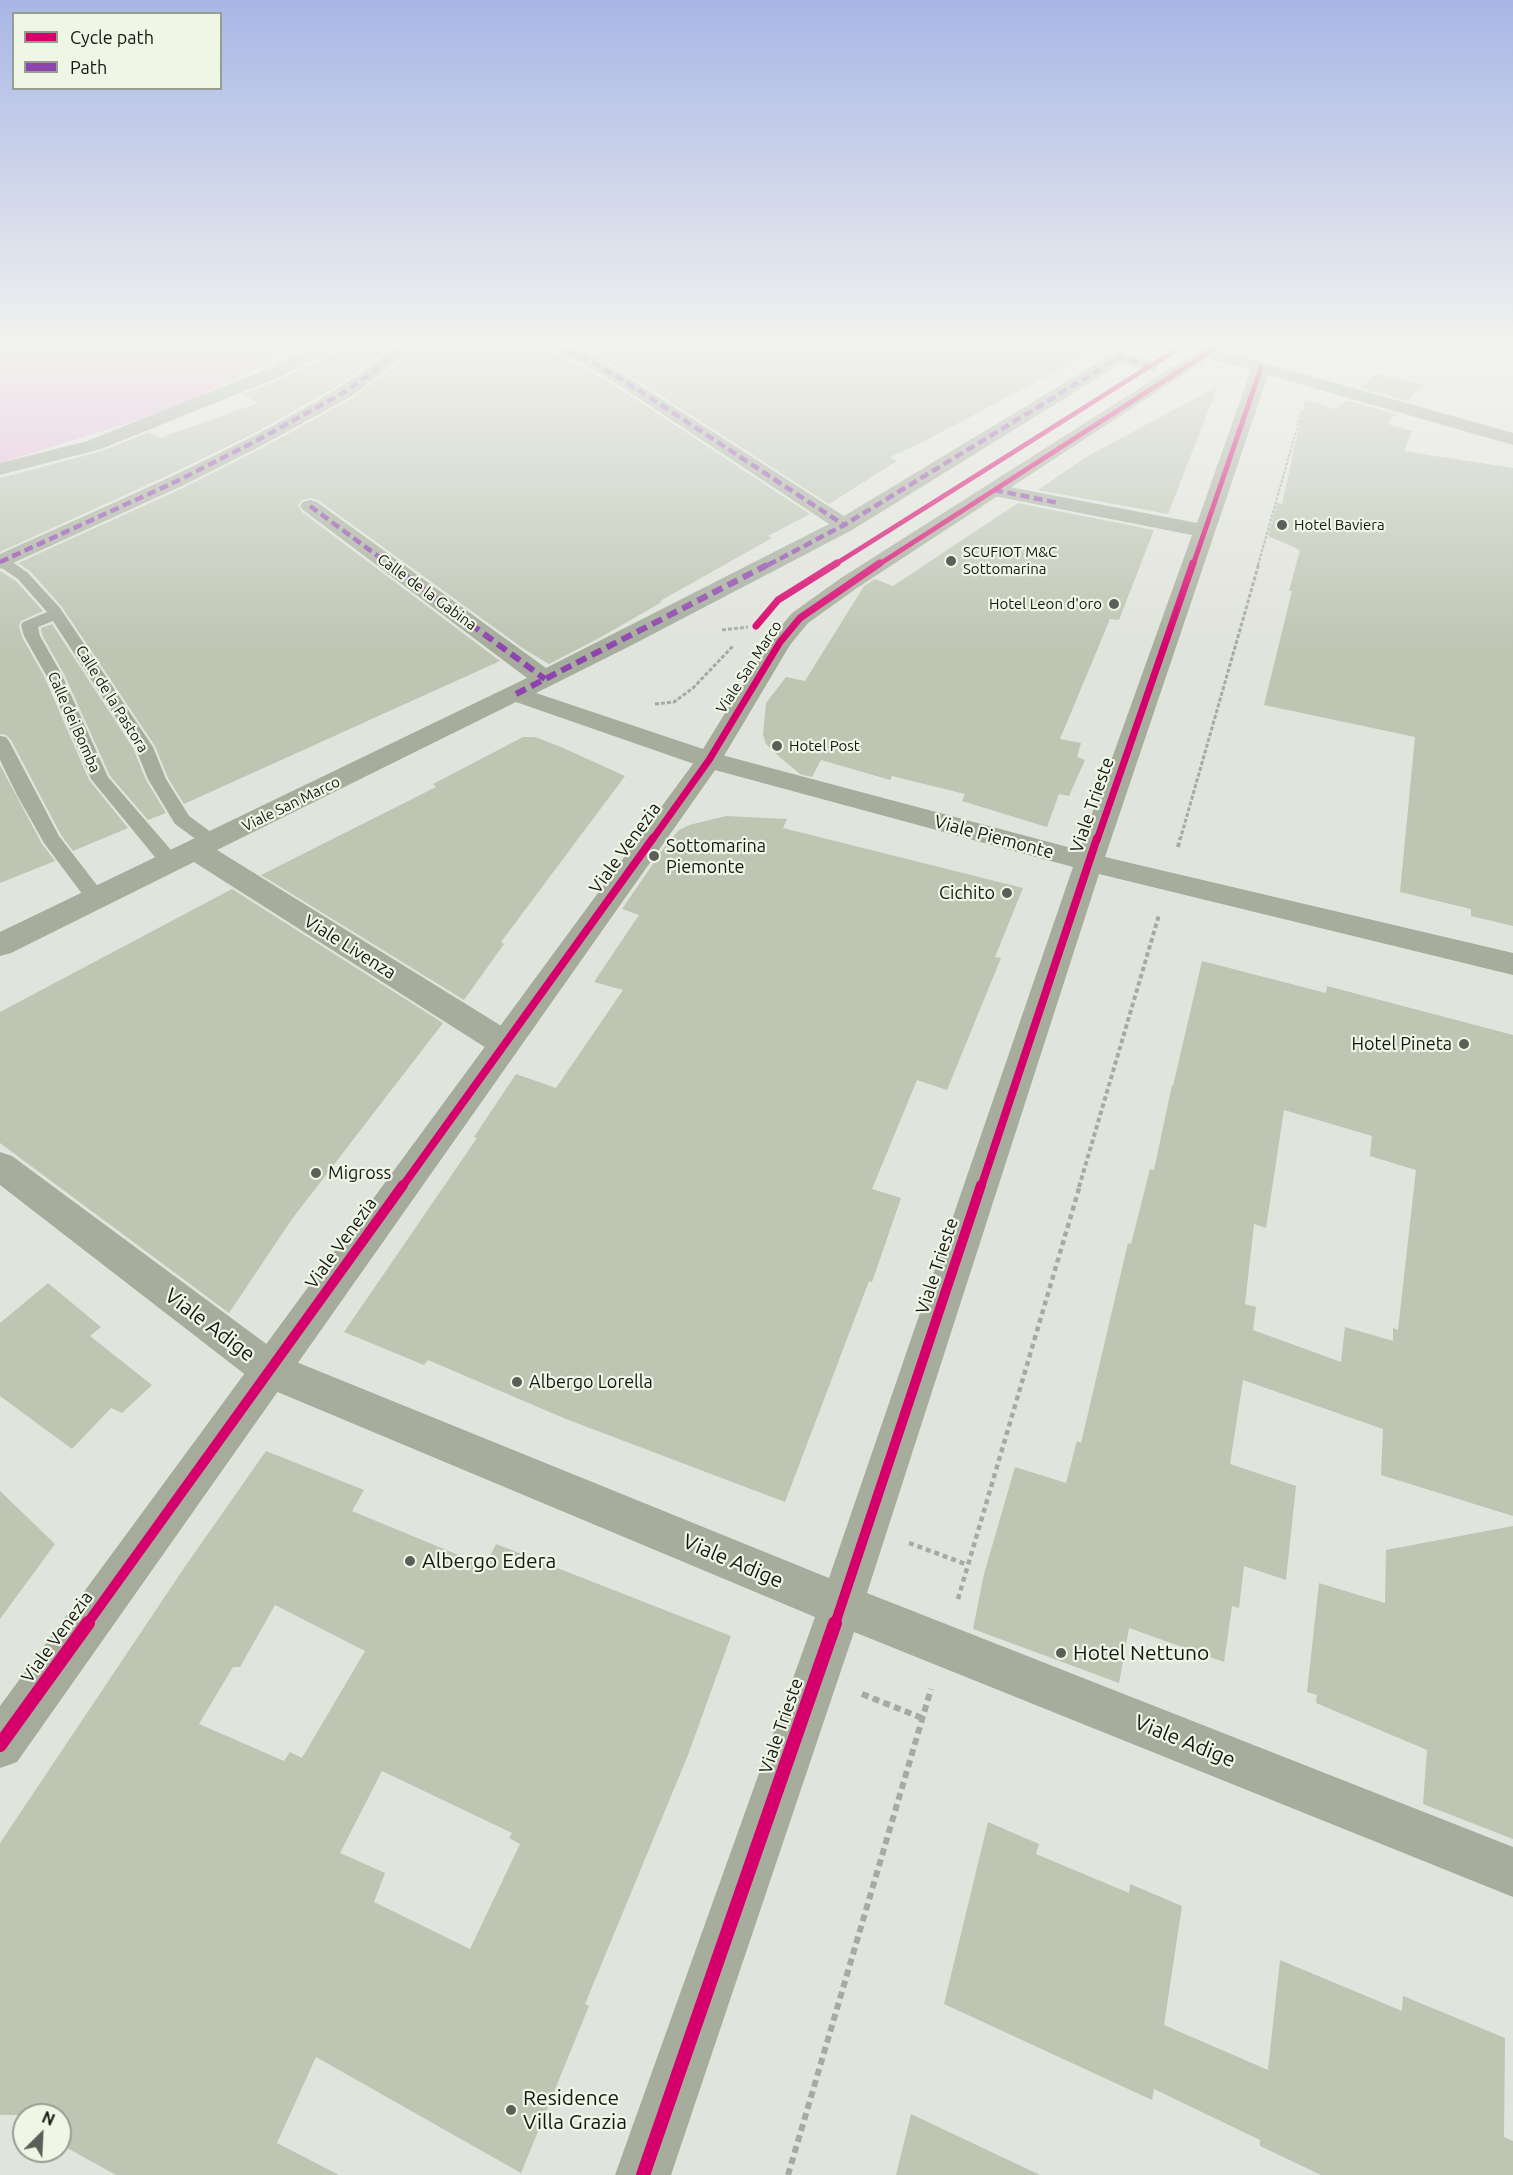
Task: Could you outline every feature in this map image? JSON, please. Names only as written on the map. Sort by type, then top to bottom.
[{"type":"street","points":[[0,469],[84,448]]},
{"type":"street","points":[[1,562],[177,481],[243,448]]},
{"type":"street","points":[[726,448],[844,525]]},
{"type":"street","name":"Viale San Marco","points":[[0,945],[626,639],[844,525],[971,448]]},
{"type":"street","name":"Viale San Marco","points":[[709,760],[780,642],[800,618],[1060,448]]},
{"type":"street","name":"Viale Trieste","points":[[643,2175],[842,1606],[1089,862],[1234,448]]},
{"type":"street","points":[[994,490],[1206,531]]},
{"type":"street","name":"Calle de la Gabina","points":[[310,506],[544,679]]},
{"type":"street","name":"Viale Piemonte","points":[[516,694],[709,760],[804,787],[1168,883],[1513,964]]},
{"type":"street","name":"Viale Venezia","points":[[0,1745],[709,760]]},
{"type":"street","name":"Viale Livenza","points":[[192,852],[504,1044]]},
{"type":"street","name":"Viale Adige","points":[[0,1166],[270,1370],[842,1606],[1513,1872]]},
{"type":"lane","name":"Calle de la Pastora","points":[[1,562],[23,576],[56,614],[144,747],[157,779],[183,820],[192,852]]},
{"type":"lane","name":"Calle dei Bomba","points":[[56,614],[29,625],[32,636],[54,675],[100,779],[192,852]]},
{"type":"lane","points":[[0,741],[26,795],[51,839],[96,898]]},
{"type":"path","points":[[958,1599],[1168,883],[1291,448]]},
{"type":"path","points":[[749,633],[756,626]]},
{"type":"path","points":[[647,705],[674,702],[693,688],[735,645]]},
{"type":"path","points":[[904,1541],[968,1565]]},
{"type":"path","points":[[788,2175],[934,1678]]},
{"type":"path","points":[[855,1692],[922,1718]]},
{"type":"shaded area","points":[[0,448],[50,448],[0,463]]},
{"type":"building","points":[[111,448],[225,448],[0,552],[0,478]]},
{"type":"building","points":[[262,448],[709,448],[810,514],[768,536],[772,538],[660,601],[662,602],[549,664],[524,649],[318,500],[311,498],[302,500],[298,506],[302,512],[500,661],[184,804],[168,778],[155,746],[62,607],[30,571],[18,563],[185,487]]},
{"type":"building","points":[[741,448],[911,448],[890,457],[897,461],[829,504]]},
{"type":"building","points":[[1104,448],[1194,448],[1168,514],[1038,490]]},
{"type":"building","points":[[1294,448],[1405,448],[1404,451],[1513,468],[1513,926],[1471,916],[1471,909],[1400,892],[1415,737],[1264,705],[1300,550],[1268,536],[1277,503],[1282,504]]},
{"type":"building","points":[[1018,503],[1154,530],[1119,620],[1110,619],[1060,739],[1081,743],[1077,757],[1085,760],[1069,796],[1059,794],[1047,827],[962,801],[965,794],[892,776],[890,780],[821,760],[812,777],[800,774],[766,744],[763,735],[766,703],[786,677],[805,681],[864,586],[875,579],[893,586]]},
{"type":"building","points":[[0,571],[16,581],[43,611],[21,621],[19,626],[22,637],[44,676],[89,780],[128,828],[73,851],[61,835],[11,740],[6,735],[0,734]]},
{"type":"building","points":[[52,624],[133,748],[146,780],[166,813],[148,820],[110,776],[64,674],[42,635],[41,628]]},
{"type":"building","points":[[523,737],[535,737],[625,776],[501,942],[504,944],[464,1000],[261,875],[436,787],[433,784]]},
{"type":"building","points":[[0,765],[42,844],[55,861],[0,883]]},
{"type":"building","points":[[726,816],[787,819],[783,828],[1023,888],[995,957],[1001,958],[947,1090],[917,1080],[872,1189],[901,1198],[872,1282],[869,1281],[785,1502],[566,1419],[428,1360],[424,1365],[344,1332],[477,1138],[474,1137],[516,1074],[556,1088],[623,990],[594,982],[639,915],[622,909],[668,842],[679,830],[689,825]]},
{"type":"building","points":[[232,889],[443,1023],[292,1219],[229,1313],[0,1143],[0,1012]]},
{"type":"building","points":[[1202,961],[1326,993],[1327,986],[1513,1035],[1513,1516],[1381,1475],[1383,1429],[1243,1380],[1230,1464],[1296,1486],[1286,1580],[1244,1566],[1239,1608],[1232,1606],[1224,1662],[1129,1628],[1119,1683],[973,1629],[984,1574],[1015,1467],[1066,1483],[1077,1441],[1081,1443],[1128,1243],[1131,1244],[1150,1169],[1154,1170]],"holes":[[[1284,1110],[1372,1136],[1370,1156],[1416,1170],[1398,1330],[1393,1328],[1393,1341],[1345,1327],[1341,1362],[1253,1330],[1256,1307],[1245,1304],[1254,1224],[1266,1228]]]},
{"type":"building","points":[[48,1283],[101,1327],[90,1336],[152,1385],[122,1413],[111,1408],[72,1449],[0,1396],[0,1323]]},
{"type":"building","points":[[266,1451],[364,1490],[352,1511],[485,1566],[496,1544],[731,1636],[688,1755],[585,2004],[589,2006],[521,2173],[316,2057],[277,2143],[339,2175],[116,2175],[72,2151],[72,2103],[12,2103],[12,2115],[0,2115],[0,1843],[184,1568]],"holes":[[[275,1605],[365,1651],[302,1758],[290,1752],[284,1761],[199,1724],[233,1667],[240,1667]],[[382,1771],[512,1833],[509,1838],[520,1844],[470,1949],[374,1902],[385,1873],[340,1853]]]},
{"type":"building","points":[[0,1491],[55,1544],[0,1619]]},
{"type":"building","points":[[1513,1526],[1513,1839],[1423,1804],[1427,1750],[1316,1703],[1317,1695],[1307,1692],[1319,1583],[1385,1603],[1386,1550]]},
{"type":"building","points":[[988,1822],[1039,1844],[1036,1854],[1129,1893],[1130,1884],[1182,1906],[1164,2025],[1268,2070],[1280,1960],[1402,2011],[1403,1996],[1505,2038],[1504,2137],[1513,2141],[1513,2175],[1321,2175],[1260,2146],[1260,2140],[1154,2089],[1152,2100],[944,2004]]},
{"type":"building","points":[[911,2114],[1040,2175],[896,2175]]},
{"type":"marked path","points":[[0,562],[177,481],[243,448]]},
{"type":"marked path","points":[[726,448],[844,525]]},
{"type":"marked path","points":[[516,694],[844,525],[971,448]]},
{"type":"marked path","points":[[994,490],[1059,503]]},
{"type":"marked path","points":[[310,506],[545,679]]},
{"type":"cycle path","points":[[756,626],[778,600],[1021,448]]},
{"type":"cycle path","points":[[0,1745],[709,760],[780,642],[800,618],[849,583],[1060,448]]},
{"type":"cycle path","points":[[643,2175],[841,1606],[1089,862],[1233,448]]},
{"type":"place","name":"Hotel Baviera","points":[[1282,525]]},
{"type":"place","name":"SCUFIOT M&C Sottomarina","points":[[951,561]]},
{"type":"place","name":"Hotel Leon d'oro","points":[[1114,604]]},
{"type":"place","name":"Hotel Post","points":[[777,746]]},
{"type":"place","name":"Sottomarina Piemonte","points":[[654,856]]},
{"type":"place","name":"Cichito","points":[[1007,893]]},
{"type":"place","name":"Hotel Pineta","points":[[1464,1044]]},
{"type":"place","name":"Migross","points":[[316,1173]]},
{"type":"place","name":"Albergo Lorella","points":[[517,1382]]},
{"type":"place","name":"Albergo Edera","points":[[410,1561]]},
{"type":"place","name":"Hotel Nettuno","points":[[1061,1653]]},
{"type":"place","name":"Residence Villa Grazia","points":[[511,2110]]}]
